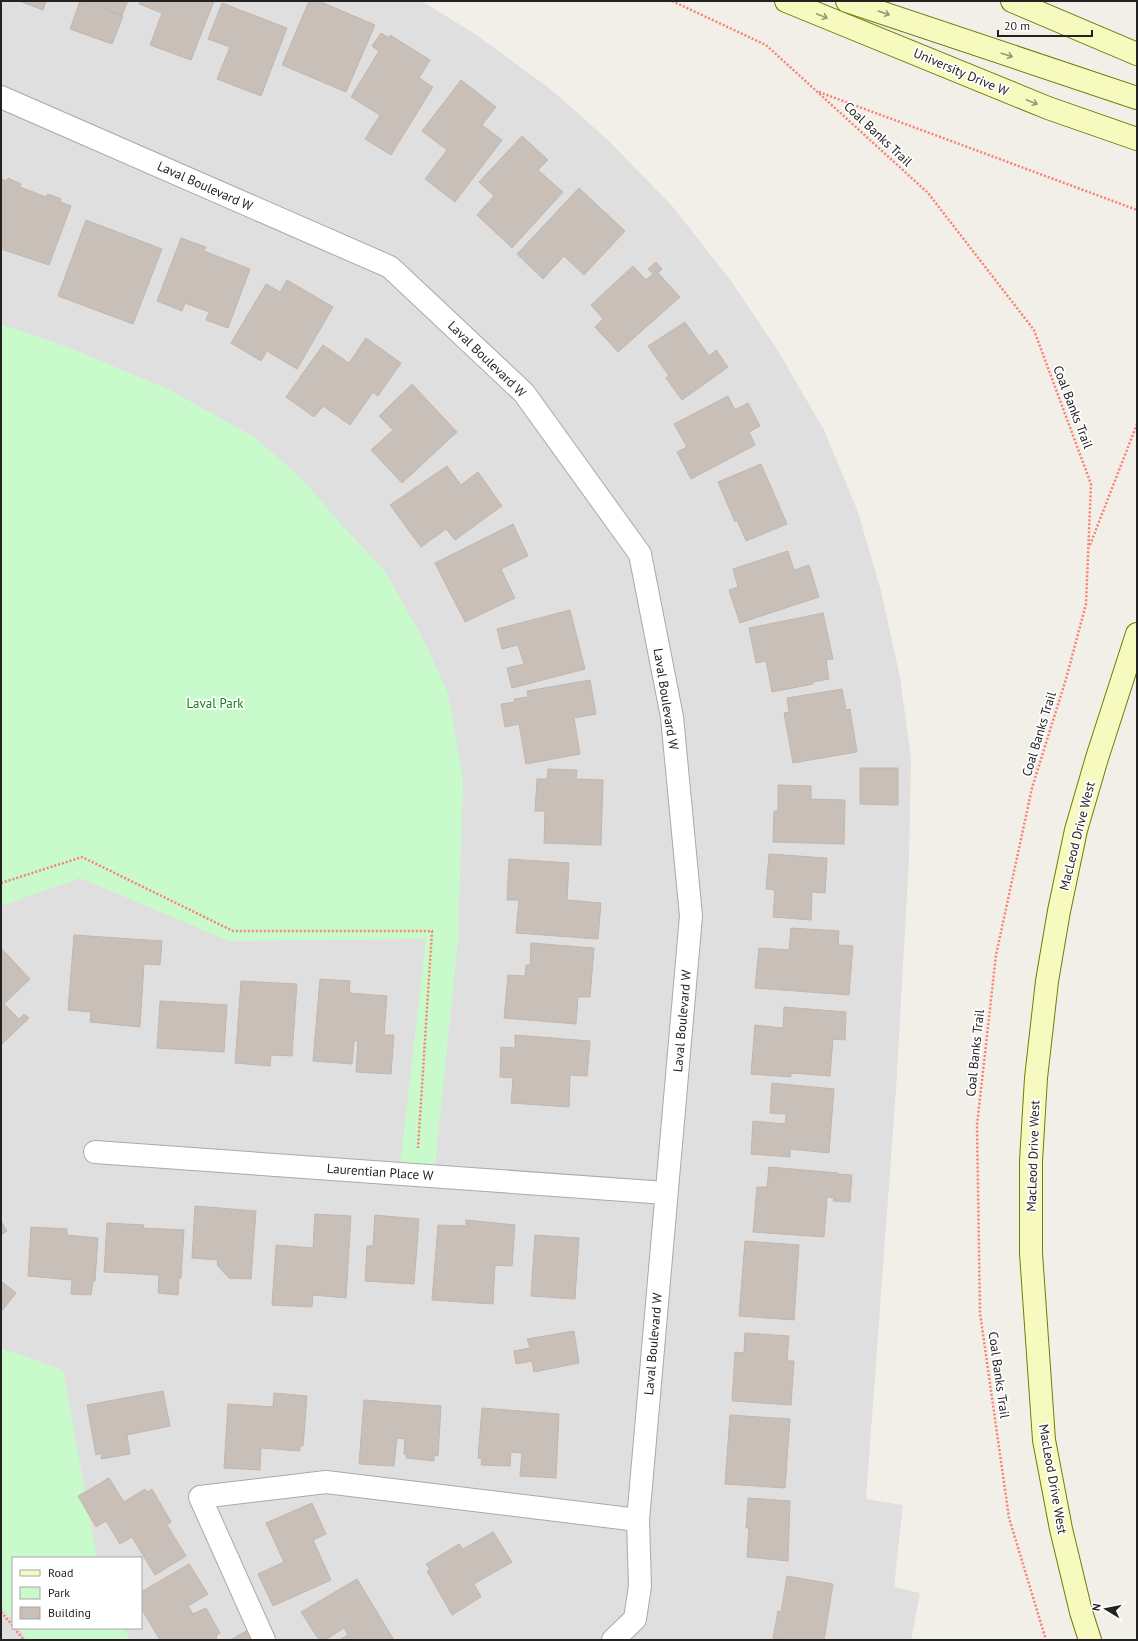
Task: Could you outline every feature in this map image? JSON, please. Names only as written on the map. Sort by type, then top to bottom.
[{"type":"main road","name":"University Drive W","points":[[786,1],[1048,108],[1137,139]]},
{"type":"main road","points":[[847,1],[1137,98]]},
{"type":"main road","points":[[1012,1],[1137,54]]},
{"type":"main road","points":[[1109,130],[1137,146]]},
{"type":"main road","points":[[1122,677],[1137,634]]},
{"type":"main road","points":[[1122,677],[1137,654]]},
{"type":"main road","name":"MacLeod Drive West","points":[[1090,1640],[1081,1612],[1061,1530],[1044,1440],[1031,1253],[1031,1161],[1036,1078],[1044,1011],[1059,911],[1076,830],[1122,677]]},
{"type":"street","name":"Laval Boulevard W","points":[[1,97],[390,267],[524,393],[640,554],[672,717],[691,916],[638,1520],[640,1586],[635,1619],[613,1640]]},
{"type":"street","name":"Laurentian Place W","points":[[95,1152],[666,1193]]},
{"type":"street","points":[[264,1640],[200,1497],[326,1482],[638,1520]]},
{"type":"path","name":"Coal Banks Trail","points":[[672,1],[766,45],[928,193],[1034,330],[1091,484],[1086,604],[1066,679],[1032,788],[996,955],[977,1126],[980,1313],[1009,1518],[1046,1640]]},
{"type":"path","points":[[817,91],[1137,210]]},
{"type":"path","points":[[1089,548],[1137,424]]},
{"type":"path","points":[[1,883],[82,857],[233,931],[432,931],[416,1175]]},
{"type":"path","points":[[1,1612],[12,1625]]},
{"type":"path","points":[[16,1629],[24,1640]]},
{"type":"shaded area","points":[[1,1],[422,1],[475,34],[549,88],[609,141],[673,207],[731,281],[778,351],[824,430],[858,512],[881,591],[900,677],[911,758],[909,859],[896,1090],[866,1499],[903,1505],[894,1587],[920,1593],[911,1640],[1,1640]]},
{"type":"green space","name":"Laval Park","points":[[1,324],[70,348],[170,390],[254,437],[301,478],[340,523],[385,571],[424,641],[448,693],[463,779],[458,940],[434,1176],[399,1174],[426,939],[229,941],[80,878],[1,906]]},
{"type":"green space","points":[[1,1348],[63,1370],[97,1557],[12,1557],[12,1620],[1,1606]]},
{"type":"green space","points":[[19,1629],[125,1629],[131,1640],[28,1640]]},
{"type":"building","points":[[19,1],[46,1],[43,10]]},
{"type":"building","points":[[80,1],[123,16],[112,44],[70,29]]},
{"type":"building","points":[[85,1],[128,1],[122,15]]},
{"type":"building","points":[[140,1],[214,1],[191,60],[150,45],[162,13],[139,4]]},
{"type":"building","points":[[309,1],[319,1],[375,25],[346,92],[282,65]]},
{"type":"building","points":[[222,3],[287,28],[261,96],[217,79],[230,47],[208,39]]},
{"type":"building","points":[[381,33],[389,38],[390,35],[430,60],[419,78],[433,87],[391,155],[365,139],[380,115],[351,97],[379,51],[372,46]]},
{"type":"building","points":[[461,80],[496,107],[482,125],[502,140],[455,202],[425,179],[447,150],[422,131]]},
{"type":"building","points":[[522,136],[548,160],[538,170],[563,192],[512,248],[477,215],[494,196],[479,182]]},
{"type":"building","points":[[8,178],[21,184],[20,187],[46,197],[48,194],[61,199],[60,202],[71,206],[49,265],[1,249],[1,179],[7,181]]},
{"type":"building","points":[[579,188],[625,231],[584,275],[564,256],[543,279],[517,254]]},
{"type":"building","points":[[86,220],[162,249],[133,324],[58,296]]},
{"type":"building","points":[[181,238],[206,247],[204,251],[250,269],[228,328],[206,320],[209,312],[185,303],[182,311],[157,301]]},
{"type":"building","points":[[656,262],[662,269],[658,273],[680,297],[618,352],[595,327],[603,319],[591,305],[633,266],[646,280],[653,274],[648,269]]},
{"type":"building","points":[[287,280],[333,307],[297,369],[267,351],[261,361],[231,343],[266,284],[280,292]]},
{"type":"building","points":[[685,322],[709,356],[716,350],[728,367],[682,400],[666,378],[669,376],[648,346]]},
{"type":"building","points":[[366,338],[401,363],[378,396],[373,392],[350,425],[323,406],[314,417],[286,397],[323,345],[349,363]]},
{"type":"building","points":[[412,384],[457,432],[402,483],[371,450],[393,430],[379,416]]},
{"type":"building","points":[[728,396],[735,410],[748,403],[760,426],[749,432],[755,445],[691,479],[677,452],[687,447],[674,424]]},
{"type":"building","points":[[761,464],[787,524],[746,541],[737,520],[735,522],[718,482]]},
{"type":"building","points":[[447,466],[461,485],[478,472],[502,506],[455,540],[446,529],[421,547],[390,505]]},
{"type":"building","points":[[513,524],[528,556],[501,569],[515,598],[465,622],[435,563]]},
{"type":"building","points":[[788,551],[794,570],[809,565],[819,597],[740,623],[729,590],[738,587],[733,569]]},
{"type":"building","points":[[570,610],[585,669],[512,688],[507,668],[524,664],[518,645],[502,649],[497,629]]},
{"type":"building","points":[[823,613],[833,659],[826,660],[829,679],[813,682],[813,684],[772,692],[766,661],[756,663],[749,628]]},
{"type":"building","points":[[590,680],[596,714],[574,718],[580,754],[526,764],[519,724],[505,727],[501,704],[515,702],[514,699],[528,697],[527,691]]},
{"type":"building","points":[[842,689],[846,710],[850,709],[857,752],[793,763],[784,713],[789,712],[787,698]]},
{"type":"building","points":[[860,768],[898,768],[898,805],[860,804]]},
{"type":"building","points":[[548,769],[577,770],[576,779],[603,780],[601,845],[544,843],[545,811],[535,811],[537,779],[547,779]]},
{"type":"building","points":[[778,785],[811,786],[811,799],[845,800],[844,844],[773,842],[774,811],[778,811]]},
{"type":"building","points":[[769,854],[827,858],[825,893],[812,892],[811,920],[773,917],[775,890],[766,889]]},
{"type":"building","points":[[509,859],[569,863],[567,900],[601,903],[598,939],[516,933],[519,900],[507,900]]},
{"type":"building","points":[[791,928],[839,931],[838,945],[853,946],[849,995],[755,988],[759,948],[789,950]]},
{"type":"building","points":[[74,935],[162,941],[160,965],[144,964],[140,1027],[90,1022],[91,1012],[68,1010]]},
{"type":"building","points":[[531,943],[594,948],[590,997],[578,997],[576,1024],[504,1018],[508,975],[525,976],[526,965],[530,965]]},
{"type":"building","points":[[1,948],[30,979],[4,1004],[19,1019],[24,1014],[29,1018],[1,1045]]},
{"type":"building","points":[[320,979],[350,981],[349,993],[387,996],[384,1035],[394,1035],[391,1074],[356,1072],[358,1041],[354,1041],[352,1064],[313,1061]]},
{"type":"building","points":[[241,981],[297,984],[292,1056],[271,1055],[270,1066],[235,1063]]},
{"type":"building","points":[[160,1001],[227,1005],[224,1052],[157,1048]]},
{"type":"building","points":[[784,1007],[846,1012],[845,1040],[833,1039],[830,1076],[791,1073],[791,1077],[751,1074],[755,1025],[783,1028]]},
{"type":"building","points":[[515,1035],[590,1041],[587,1076],[570,1075],[569,1107],[511,1103],[513,1078],[500,1077],[501,1047],[515,1048]]},
{"type":"building","points":[[772,1083],[834,1089],[829,1153],[790,1149],[790,1157],[751,1154],[753,1121],[785,1124],[786,1114],[770,1113]]},
{"type":"building","points":[[769,1167],[852,1175],[850,1202],[833,1201],[834,1198],[827,1197],[824,1237],[753,1232],[757,1187],[767,1187]]},
{"type":"building","points":[[195,1206],[256,1211],[251,1279],[229,1278],[217,1265],[218,1260],[192,1258]]},
{"type":"building","points":[[315,1214],[351,1216],[346,1298],[313,1295],[312,1307],[272,1305],[276,1245],[313,1248]]},
{"type":"building","points":[[375,1215],[419,1219],[414,1284],[365,1281],[367,1246],[373,1246]]},
{"type":"building","points":[[466,1220],[515,1225],[512,1266],[495,1265],[493,1304],[432,1300],[438,1225],[466,1226]]},
{"type":"building","points":[[1,1221],[7,1231],[1,1235]]},
{"type":"building","points":[[107,1223],[144,1225],[143,1228],[184,1230],[181,1278],[179,1278],[178,1295],[158,1293],[159,1275],[104,1272]]},
{"type":"building","points":[[31,1227],[67,1229],[67,1235],[98,1238],[95,1281],[93,1281],[91,1295],[71,1294],[72,1280],[28,1276]]},
{"type":"building","points":[[535,1235],[579,1238],[575,1299],[531,1296]]},
{"type":"building","points":[[745,1241],[799,1245],[794,1320],[739,1316]]},
{"type":"building","points":[[1,1281],[16,1293],[1,1312]]},
{"type":"building","points":[[574,1331],[579,1363],[534,1372],[532,1361],[516,1364],[514,1351],[530,1348],[527,1339]]},
{"type":"building","points":[[745,1333],[789,1336],[787,1361],[794,1361],[791,1405],[732,1401],[735,1352],[744,1353]]},
{"type":"building","points":[[163,1391],[170,1426],[127,1435],[130,1454],[101,1459],[102,1453],[96,1455],[87,1405]]},
{"type":"building","points":[[274,1393],[307,1396],[303,1446],[300,1446],[300,1451],[261,1448],[260,1470],[224,1468],[228,1404],[273,1407]]},
{"type":"building","points":[[364,1400],[441,1406],[438,1456],[434,1455],[434,1461],[406,1458],[407,1454],[404,1454],[405,1439],[397,1438],[394,1466],[359,1464]]},
{"type":"building","points":[[482,1408],[559,1414],[556,1478],[520,1476],[522,1453],[511,1452],[510,1466],[481,1465],[482,1459],[478,1458]]},
{"type":"building","points":[[730,1415],[790,1419],[785,1488],[725,1484]]},
{"type":"building","points":[[109,1478],[124,1502],[145,1489],[147,1492],[152,1489],[171,1522],[167,1525],[186,1556],[155,1575],[132,1537],[120,1544],[106,1521],[96,1527],[78,1496]]},
{"type":"building","points":[[748,1498],[790,1501],[788,1561],[747,1557],[749,1528],[746,1528]]},
{"type":"building","points":[[312,1503],[326,1534],[313,1540],[331,1580],[273,1606],[258,1574],[284,1562],[266,1523]]},
{"type":"building","points":[[493,1532],[512,1562],[474,1584],[481,1597],[452,1615],[427,1571],[430,1569],[426,1564],[459,1544],[463,1549]]},
{"type":"building","points":[[189,1564],[208,1594],[188,1606],[193,1614],[206,1608],[220,1633],[214,1640],[160,1640],[142,1610],[142,1591]]},
{"type":"building","points":[[787,1576],[833,1584],[824,1640],[786,1640],[773,1638],[778,1611],[781,1612]]},
{"type":"building","points":[[357,1579],[394,1640],[339,1640],[348,1635],[344,1628],[325,1640],[319,1640],[301,1612]]},
{"type":"building","points":[[246,1631],[251,1640],[230,1640]]}]
